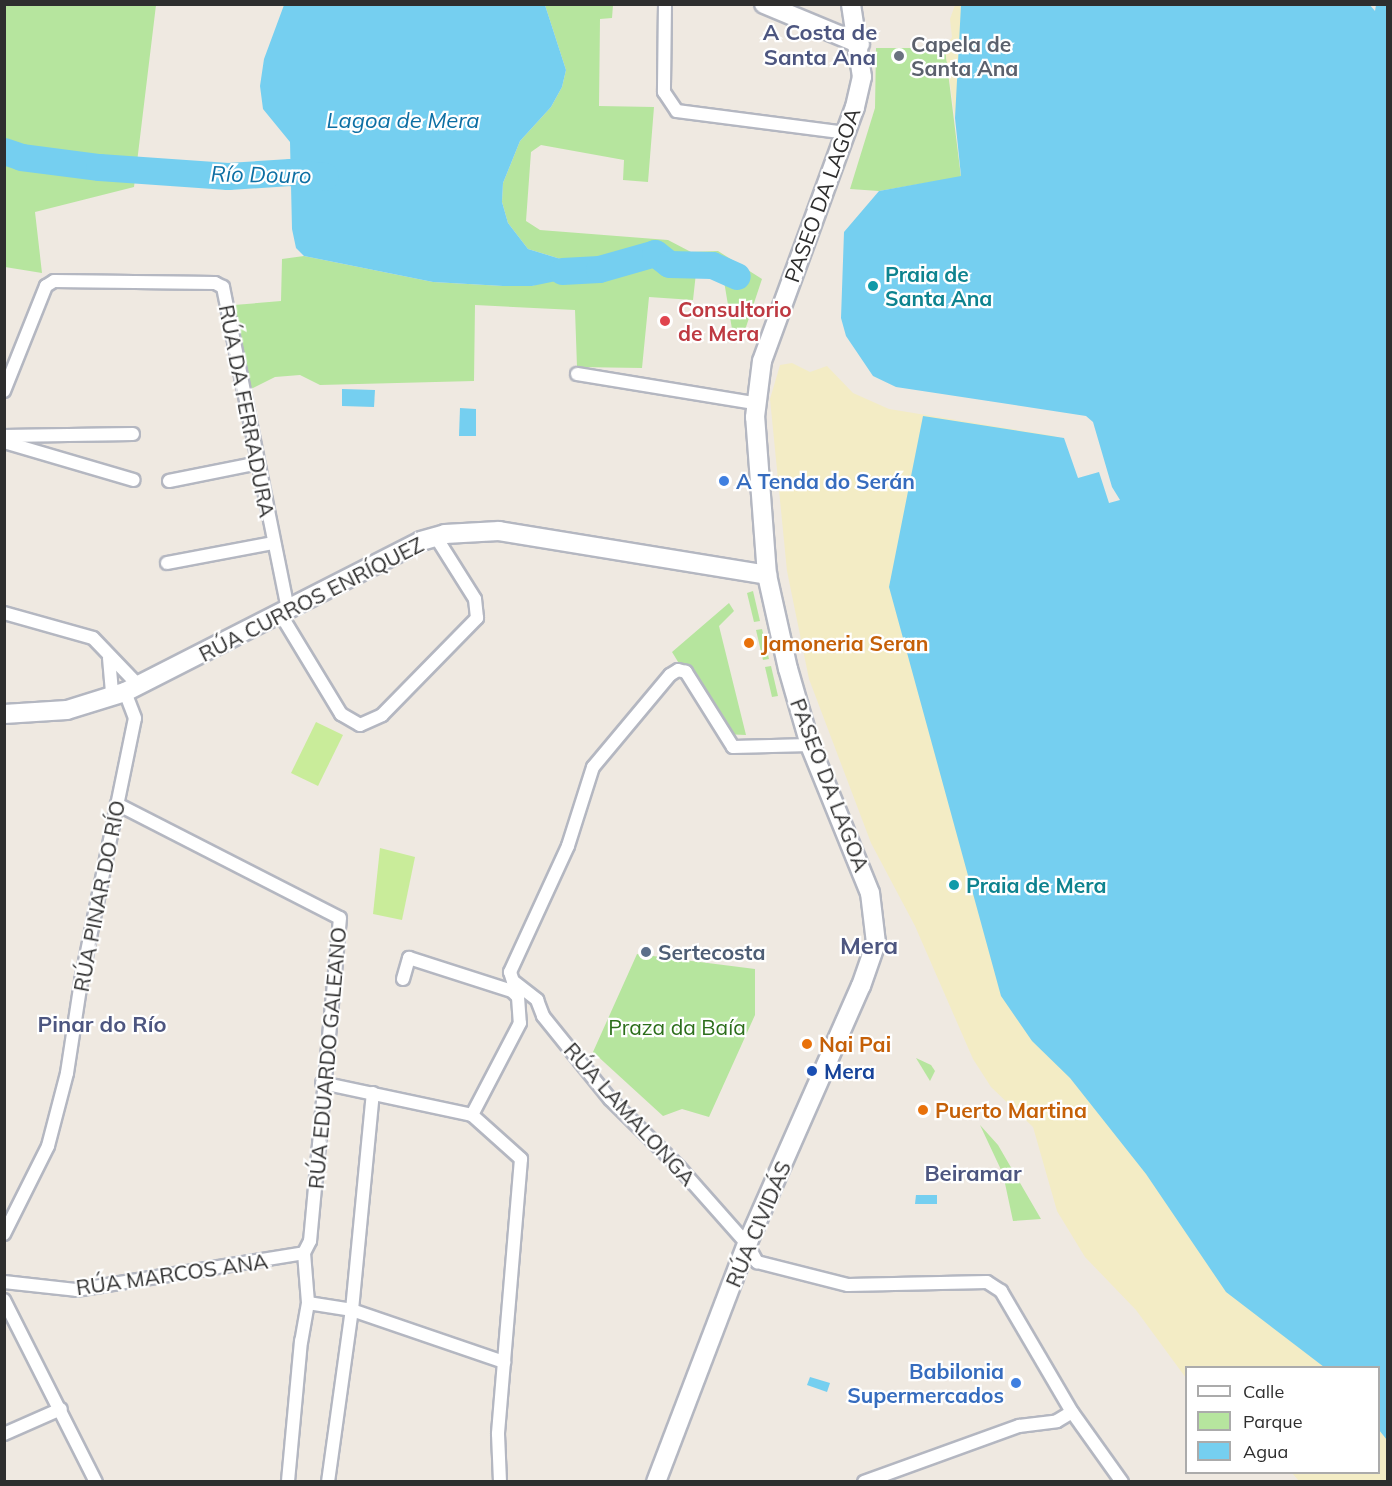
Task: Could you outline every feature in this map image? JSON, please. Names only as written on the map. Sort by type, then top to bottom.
[{"type":"main road","points":[[764,4],[860,44]]},
{"type":"main road","name":"PASEO DA LAGOA","points":[[851,4],[860,44],[862,76],[846,134],[762,361],[755,403],[766,575],[810,745],[874,906],[876,943],[868,970]]},
{"type":"main road","name":"RÚA CURROS ENRÍQUEZ","points":[[4,714],[67,710],[125,691],[436,537],[475,530],[499,531],[766,575]]},
{"type":"main road","name":"RÚA CIVIDÁS","points":[[656,1482],[747,1244],[868,970]]},
{"type":"street","points":[[665,4],[664,92],[677,111],[846,134]]},
{"type":"street","name":"RÚA DA FERRADURA","points":[[4,391],[46,286],[54,281],[215,283],[223,287],[258,463],[284,612],[341,714],[360,725],[382,715],[477,618],[476,599],[436,537]]},
{"type":"street","points":[[577,374],[755,403]]},
{"type":"street","points":[[4,436],[133,435]]},
{"type":"street","points":[[4,442],[134,480]]},
{"type":"street","points":[[169,481],[258,463]]},
{"type":"street","points":[[167,563],[273,543]]},
{"type":"street","points":[[4,614],[93,638],[109,658],[125,691]]},
{"type":"street","points":[[109,658],[125,691]]},
{"type":"street","name":"RÚA LAMALONGA","points":[[810,745],[733,747],[686,672],[678,670],[593,767],[568,846],[510,972],[513,981],[537,1000],[543,1016],[610,1098],[747,1244],[757,1262],[848,1285],[987,1282],[1000,1291],[1072,1412]]},
{"type":"street","name":"RÚA PINAR DO RÍO","points":[[4,1234],[48,1146],[64,1084],[135,717],[125,691]]},
{"type":"street","name":"RÚA EDUARDO GALEANO","points":[[117,804],[340,918],[322,1083],[311,1229],[304,1253],[308,1303],[301,1341],[288,1482]]},
{"type":"street","points":[[403,979],[408,958],[512,991],[518,997],[520,1023],[472,1114]]},
{"type":"street","points":[[322,1083],[472,1114],[521,1159],[498,1434],[500,1482]]},
{"type":"street","points":[[328,1482],[352,1310],[373,1093]]},
{"type":"street","name":"RÚA MARCOS ANA","points":[[4,1282],[76,1290],[304,1253]]},
{"type":"street","points":[[4,1300],[96,1482]]},
{"type":"street","points":[[308,1303],[352,1310],[504,1362]]},
{"type":"street","points":[[4,1434],[60,1409]]},
{"type":"street","points":[[864,1482],[1019,1426],[1058,1421],[1072,1412],[1122,1482]]},
{"type":"green space","points":[[4,5],[156,5],[134,187],[35,212],[42,273],[5,267]]},
{"type":"green space","points":[[545,5],[613,5],[612,18],[600,19],[599,106],[654,107],[648,182],[623,180],[624,160],[541,145],[531,152],[526,221],[540,230],[668,240],[691,252],[718,251],[762,279],[745,330],[732,329],[724,281],[696,273],[693,300],[649,297],[642,368],[577,367],[575,310],[475,305],[474,381],[320,385],[300,375],[275,377],[251,389],[234,305],[281,301],[282,259],[304,256],[433,282],[503,286],[532,286],[551,279],[587,277],[598,265],[577,264],[528,249],[508,223],[502,202],[503,183],[520,141],[551,107],[562,87],[566,70]]},
{"type":"green space","points":[[876,48],[945,48],[961,177],[879,191],[850,189],[875,108]]},
{"type":"green space","points":[[753,591],[760,621],[754,622],[747,593]]},
{"type":"green space","points":[[729,603],[734,611],[719,626],[746,735],[722,734],[672,652]]},
{"type":"green space","points":[[762,629],[769,659],[763,660],[756,630]]},
{"type":"green space","points":[[771,666],[778,696],[772,697],[765,667]]},
{"type":"green space","points":[[316,722],[343,735],[318,786],[291,773]]},
{"type":"green space","points":[[380,848],[415,857],[402,920],[373,914]]},
{"type":"green space","name":"Praza da Baía","points":[[637,954],[755,969],[755,1015],[709,1117],[682,1109],[663,1116],[593,1052]]},
{"type":"green space","points":[[916,1058],[931,1065],[935,1071],[930,1081]]},
{"type":"green space","points":[[980,1125],[998,1145],[1041,1219],[1013,1221],[1003,1174]]},
{"type":"sand","points":[[955,5],[999,5],[974,116],[955,118],[945,48],[952,37],[950,19]]},
{"type":"sand","points":[[792,363],[810,372],[827,366],[853,393],[889,409],[1055,436],[1387,1349],[1387,1481],[1299,1481],[1293,1474],[1380,1474],[1380,1366],[1185,1366],[1185,1377],[1136,1310],[1085,1257],[1057,1211],[1033,1127],[991,1087],[973,1059],[915,926],[871,843],[809,679],[787,571],[770,399],[780,365]]},
{"type":"water","points":[[1369,4],[1375,11],[1376,5],[1388,5],[1387,1440],[1380,1431],[1380,1366],[1323,1366],[1226,1292],[1146,1174],[1070,1078],[1032,1041],[1001,996],[889,587],[923,416],[1064,438],[1078,478],[1099,472],[1109,503],[1120,500],[1112,487],[1093,422],[1086,416],[896,387],[873,376],[846,336],[841,318],[844,232],[879,191],[961,176],[955,118],[961,5]]},
{"type":"water","name":"Lagoa de Mera","points":[[284,5],[545,5],[566,70],[562,87],[551,107],[520,141],[503,183],[502,202],[508,223],[528,249],[577,264],[598,265],[600,272],[532,286],[503,286],[433,282],[304,256],[296,248],[292,229],[290,142],[263,109],[260,86],[264,59]]},
{"type":"water","points":[[342,389],[375,390],[374,407],[342,406]]},
{"type":"water","points":[[460,408],[476,409],[476,436],[459,436]]},
{"type":"water","points":[[916,1195],[937,1195],[937,1204],[915,1204]]},
{"type":"water","points":[[810,1377],[830,1383],[827,1392],[807,1385]]},
{"type":"waterway","name":"Río Douro","points":[[4,151],[21,157],[99,167],[228,176],[290,172],[325,176]]},
{"type":"waterway","name":"Río Douro","points":[[562,271],[599,269],[655,253],[669,264],[712,265],[737,276]]},
{"type":"place","name":"Capela de Santa Ana","points":[[899,56]]},
{"type":"place","name":"Praia de Santa Ana","points":[[873,286]]},
{"type":"place","name":"Consultorio de Mera","points":[[665,321]]},
{"type":"place","name":"A Tenda do Serán","points":[[724,481]]},
{"type":"place","name":"Jamoneria Seran","points":[[749,643]]},
{"type":"place","name":"Praia de Mera","points":[[954,885]]},
{"type":"place","name":"Sertecosta","points":[[646,952]]},
{"type":"place","name":"Nai Pai","points":[[807,1044]]},
{"type":"place","name":"Mera","points":[[812,1071]]},
{"type":"place","name":"Puerto Martina","points":[[923,1110]]},
{"type":"place","name":"Babilonia Supermercados","points":[[1016,1383]]},
{"type":"district","name":"A Costa de Santa Ana","points":[[820,44]]},
{"type":"district","name":"Mera","points":[[869,946]]},
{"type":"district","name":"Pinar do Río","points":[[102,1025]]},
{"type":"district","name":"Beiramar","points":[[973,1174]]}]
